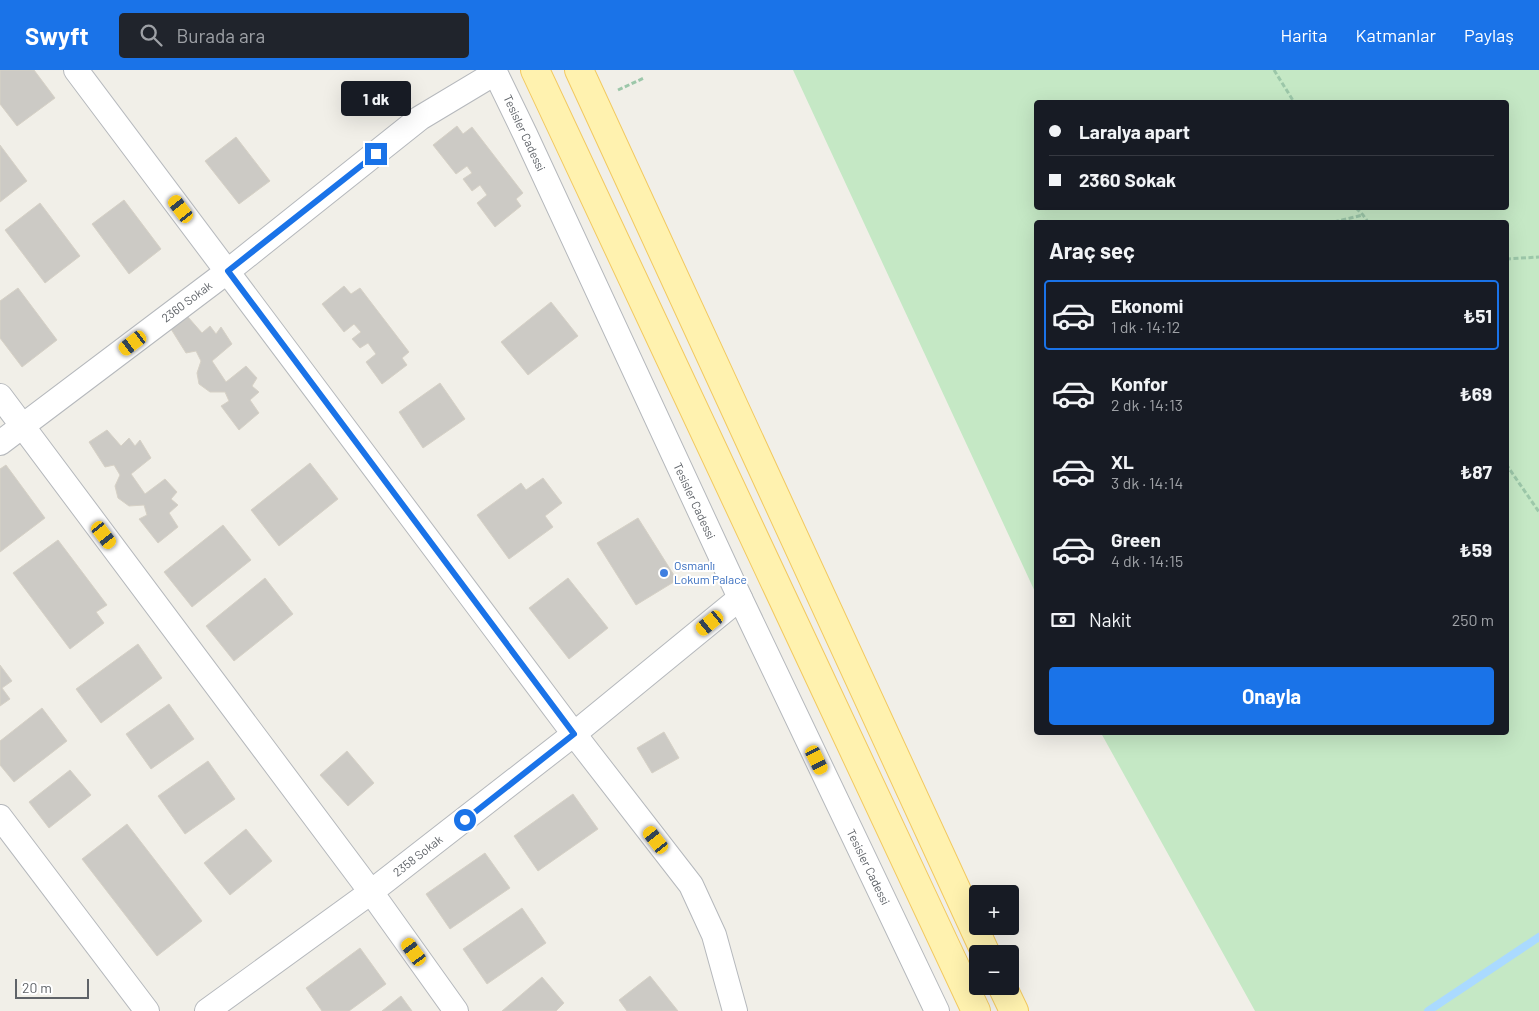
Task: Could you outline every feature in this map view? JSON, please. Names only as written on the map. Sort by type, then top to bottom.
[{"type":"main road","points":[[535,70],[976,1011]]},
{"type":"main road","points":[[580,70],[982,945]]},
{"type":"main road","points":[[1006,995],[1014,1011]]},
{"type":"street","points":[[76,70],[574,734],[691,885],[714,935],[735,1011]]},
{"type":"street","name":"2360 Sokak","points":[[0,443],[228,271],[420,118],[495,71]]},
{"type":"street","name":"Tesisler Cadessi","points":[[495,71],[740,598],[937,1011]]},
{"type":"street","points":[[0,396],[371,892],[456,1011]]},
{"type":"street","name":"2358 Sokak","points":[[207,1011],[371,892],[574,734],[740,598]]},
{"type":"street","points":[[0,817],[147,1011]]},
{"type":"path","points":[[1274,70],[1293,100]]},
{"type":"path","points":[[1358,210],[1367,220]]},
{"type":"path","points":[[1341,220],[1363,214]]},
{"type":"path","points":[[1509,259],[1539,257]]},
{"type":"path","points":[[1509,468],[1539,512]]},
{"type":"green space","points":[[793,70],[1539,70],[1539,1011],[1255,1011],[1102,735],[1509,735],[1509,220],[1034,220],[1034,590]]},
{"type":"building","points":[[0,70],[34,70],[55,98],[17,126],[0,104]]},
{"type":"building","points":[[457,126],[463,134],[472,127],[523,193],[516,199],[521,206],[495,227],[477,203],[487,195],[480,185],[472,191],[463,179],[472,173],[467,166],[456,174],[433,145]]},
{"type":"building","points":[[236,137],[270,181],[239,204],[205,161]]},
{"type":"building","points":[[0,145],[27,181],[0,202]]},
{"type":"building","points":[[124,200],[161,249],[129,274],[92,224]]},
{"type":"building","points":[[40,203],[80,256],[45,283],[5,230]]},
{"type":"building","points":[[344,286],[351,294],[360,288],[409,352],[402,358],[407,365],[382,384],[366,362],[376,354],[368,343],[360,348],[352,339],[361,332],[354,324],[344,332],[322,304]]},
{"type":"building","points":[[18,288],[57,340],[22,367],[0,338],[0,301]]},
{"type":"building","points":[[551,302],[578,336],[528,375],[501,342]]},
{"type":"building","points":[[188,317],[202,333],[210,326],[216,334],[221,327],[232,344],[212,361],[226,382],[246,366],[257,378],[252,386],[259,392],[250,400],[259,413],[239,430],[221,406],[229,401],[225,392],[210,392],[199,384],[197,373],[201,361],[196,351],[186,353],[171,329]]},
{"type":"building","points":[[440,383],[465,419],[423,448],[399,412]]},
{"type":"building","points":[[107,430],[121,446],[129,438],[135,446],[140,440],[151,458],[131,474],[145,494],[165,479],[177,492],[171,499],[178,505],[169,513],[178,527],[158,543],[139,519],[147,515],[144,505],[129,506],[118,498],[115,486],[120,475],[114,465],[105,467],[89,442]]},
{"type":"building","points":[[310,463],[338,499],[279,546],[251,510]]},
{"type":"building","points":[[6,465],[45,518],[0,552],[0,469]]},
{"type":"building","points":[[543,478],[562,503],[545,516],[553,527],[509,559],[477,515],[521,483],[526,490]]},
{"type":"building","points":[[638,518],[677,580],[636,605],[597,543]]},
{"type":"building","points":[[223,525],[251,560],[192,607],[164,572]]},
{"type":"building","points":[[58,540],[107,605],[96,612],[104,623],[70,649],[13,573]]},
{"type":"building","points":[[265,578],[293,614],[234,661],[206,626]]},
{"type":"building","points":[[568,578],[608,628],[569,659],[529,608]]},
{"type":"building","points":[[138,644],[162,678],[101,723],[76,689]]},
{"type":"building","points":[[0,665],[12,681],[2,688],[10,699],[0,706]]},
{"type":"building","points":[[169,704],[194,739],[151,769],[126,734]]},
{"type":"building","points":[[42,708],[67,741],[14,782],[0,765],[0,741]]},
{"type":"building","points":[[664,732],[679,758],[652,773],[637,748]]},
{"type":"building","points":[[347,751],[374,783],[348,806],[320,775]]},
{"type":"building","points":[[208,761],[235,799],[185,834],[158,796]]},
{"type":"building","points":[[70,770],[91,795],[49,828],[29,802]]},
{"type":"building","points":[[573,794],[598,829],[538,871],[514,836]]},
{"type":"building","points":[[127,824],[202,921],[157,956],[82,859]]},
{"type":"building","points":[[246,829],[272,861],[230,895],[204,863]]},
{"type":"building","points":[[485,853],[510,888],[450,929],[426,894]]},
{"type":"building","points":[[522,908],[546,943],[487,984],[463,949]]},
{"type":"building","points":[[360,948],[386,984],[349,1011],[322,1011],[306,988]]},
{"type":"building","points":[[650,976],[678,1011],[627,1011],[619,1000]]},
{"type":"building","points":[[542,977],[564,1003],[556,1011],[502,1011]]},
{"type":"building","points":[[401,996],[412,1011],[382,1011]]},
{"type":"waterway","points":[[1428,1011],[1539,937]]},
{"type":"place","name":"Osmanlı Lokum Palace","points":[[664,573]]},
{"type":"route","points":[[376,154],[228,271],[574,734],[465,820]]}]
